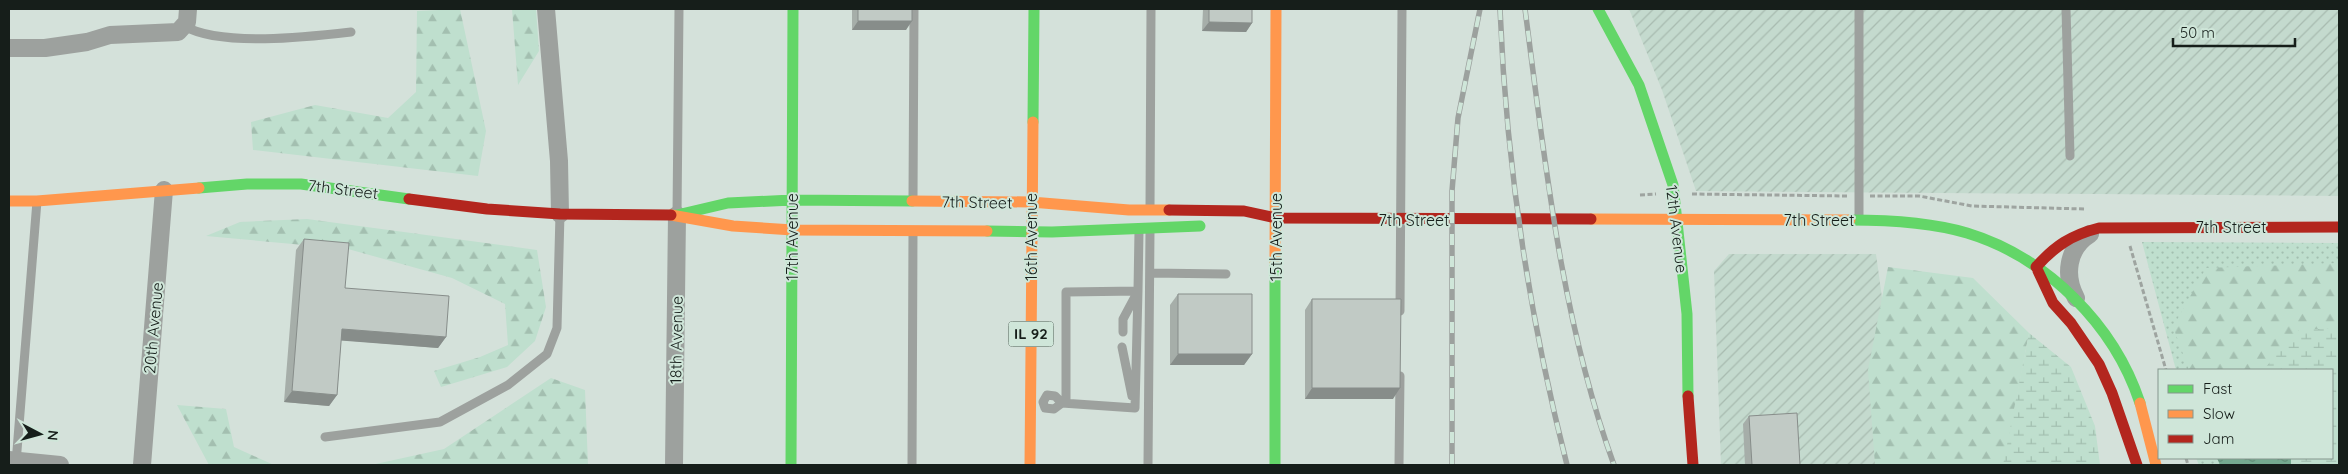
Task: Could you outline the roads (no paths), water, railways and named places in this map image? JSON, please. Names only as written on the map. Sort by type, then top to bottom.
[{"type":"street","points":[[546,9],[558,161],[560,214]]},
{"type":"street","name":"17th Avenue","points":[[791,465],[793,9]]},
{"type":"street","name":"16th Avenue","points":[[1030,465],[1037,401],[1031,202],[1034,9]]},
{"type":"street","name":"15th Avenue","points":[[1275,465],[1276,9]]},
{"type":"street","name":"12th Avenue","points":[[1598,9],[1639,85],[1673,185],[1687,314],[1688,410],[1694,465]]},
{"type":"street","points":[[9,48],[45,48],[87,42],[110,35],[178,32],[186,17]]},
{"type":"street","name":"7th Street","points":[[9,202],[247,184],[301,184],[487,209],[560,214],[677,214],[733,226],[793,230],[1032,232],[1208,226]]},
{"type":"street","name":"20th Avenue","points":[[142,465],[164,190]]},
{"type":"street","name":"7th Street","points":[[677,214],[728,203],[792,200],[1031,202],[1129,210],[1244,211],[1276,218],[1401,220],[1879,220],[1968,233],[1994,244],[2036,267],[2057,244],[2075,233],[2099,228],[2339,226]]},
{"type":"street","name":"18th Avenue","points":[[674,465],[677,214]]},
{"type":"street","name":"7th Street","points":[[1252,223],[1276,218]]},
{"type":"street","points":[[2077,301],[2070,288],[2069,267],[2071,256],[2080,240],[2099,228]]},
{"type":"street","points":[[2036,267],[2077,301],[2097,324],[2112,346],[2135,389],[2156,465]]},
{"type":"street","points":[[2036,267],[2053,303],[2071,323],[2099,364],[2112,393],[2137,465]]},
{"type":"street","points":[[13,462],[60,465]]},
{"type":"lane","points":[[677,214],[679,9]]},
{"type":"lane","points":[[913,201],[914,9]]},
{"type":"lane","points":[[1135,408],[1138,291],[1145,229],[1150,210],[1151,9]]},
{"type":"lane","points":[[1400,318],[1402,9]]},
{"type":"lane","points":[[1859,9],[1859,220]]},
{"type":"lane","points":[[2066,9],[2070,156]]},
{"type":"lane","points":[[186,17],[216,37],[316,36],[350,32]]},
{"type":"lane","points":[[13,462],[37,201]]},
{"type":"lane","points":[[325,436],[440,422],[508,385],[547,354],[556,328],[560,214]]},
{"type":"lane","points":[[1145,229],[1150,273],[1148,465]]},
{"type":"lane","points":[[912,465],[913,232]]},
{"type":"lane","points":[[1150,273],[1226,274]]},
{"type":"lane","points":[[1123,332],[1123,319],[1138,291]]},
{"type":"lane","points":[[1064,403],[1066,292],[1138,291]]},
{"type":"lane","points":[[1122,347],[1135,408]]},
{"type":"lane","points":[[1399,465],[1400,367]]},
{"type":"lane","points":[[1037,401],[1046,408],[1054,409],[1064,403],[1135,408]]},
{"type":"water","points":[[2217,459],[2291,459],[2291,465],[2220,465]]},
{"type":"railway","points":[[1452,465],[1452,191],[1458,118],[1480,9]]},
{"type":"railway","points":[[1500,9],[1508,124],[1522,239],[1541,353],[1567,465]]},
{"type":"railway","points":[[1525,9],[1548,182],[1568,297],[1596,410],[1614,465]]}]
